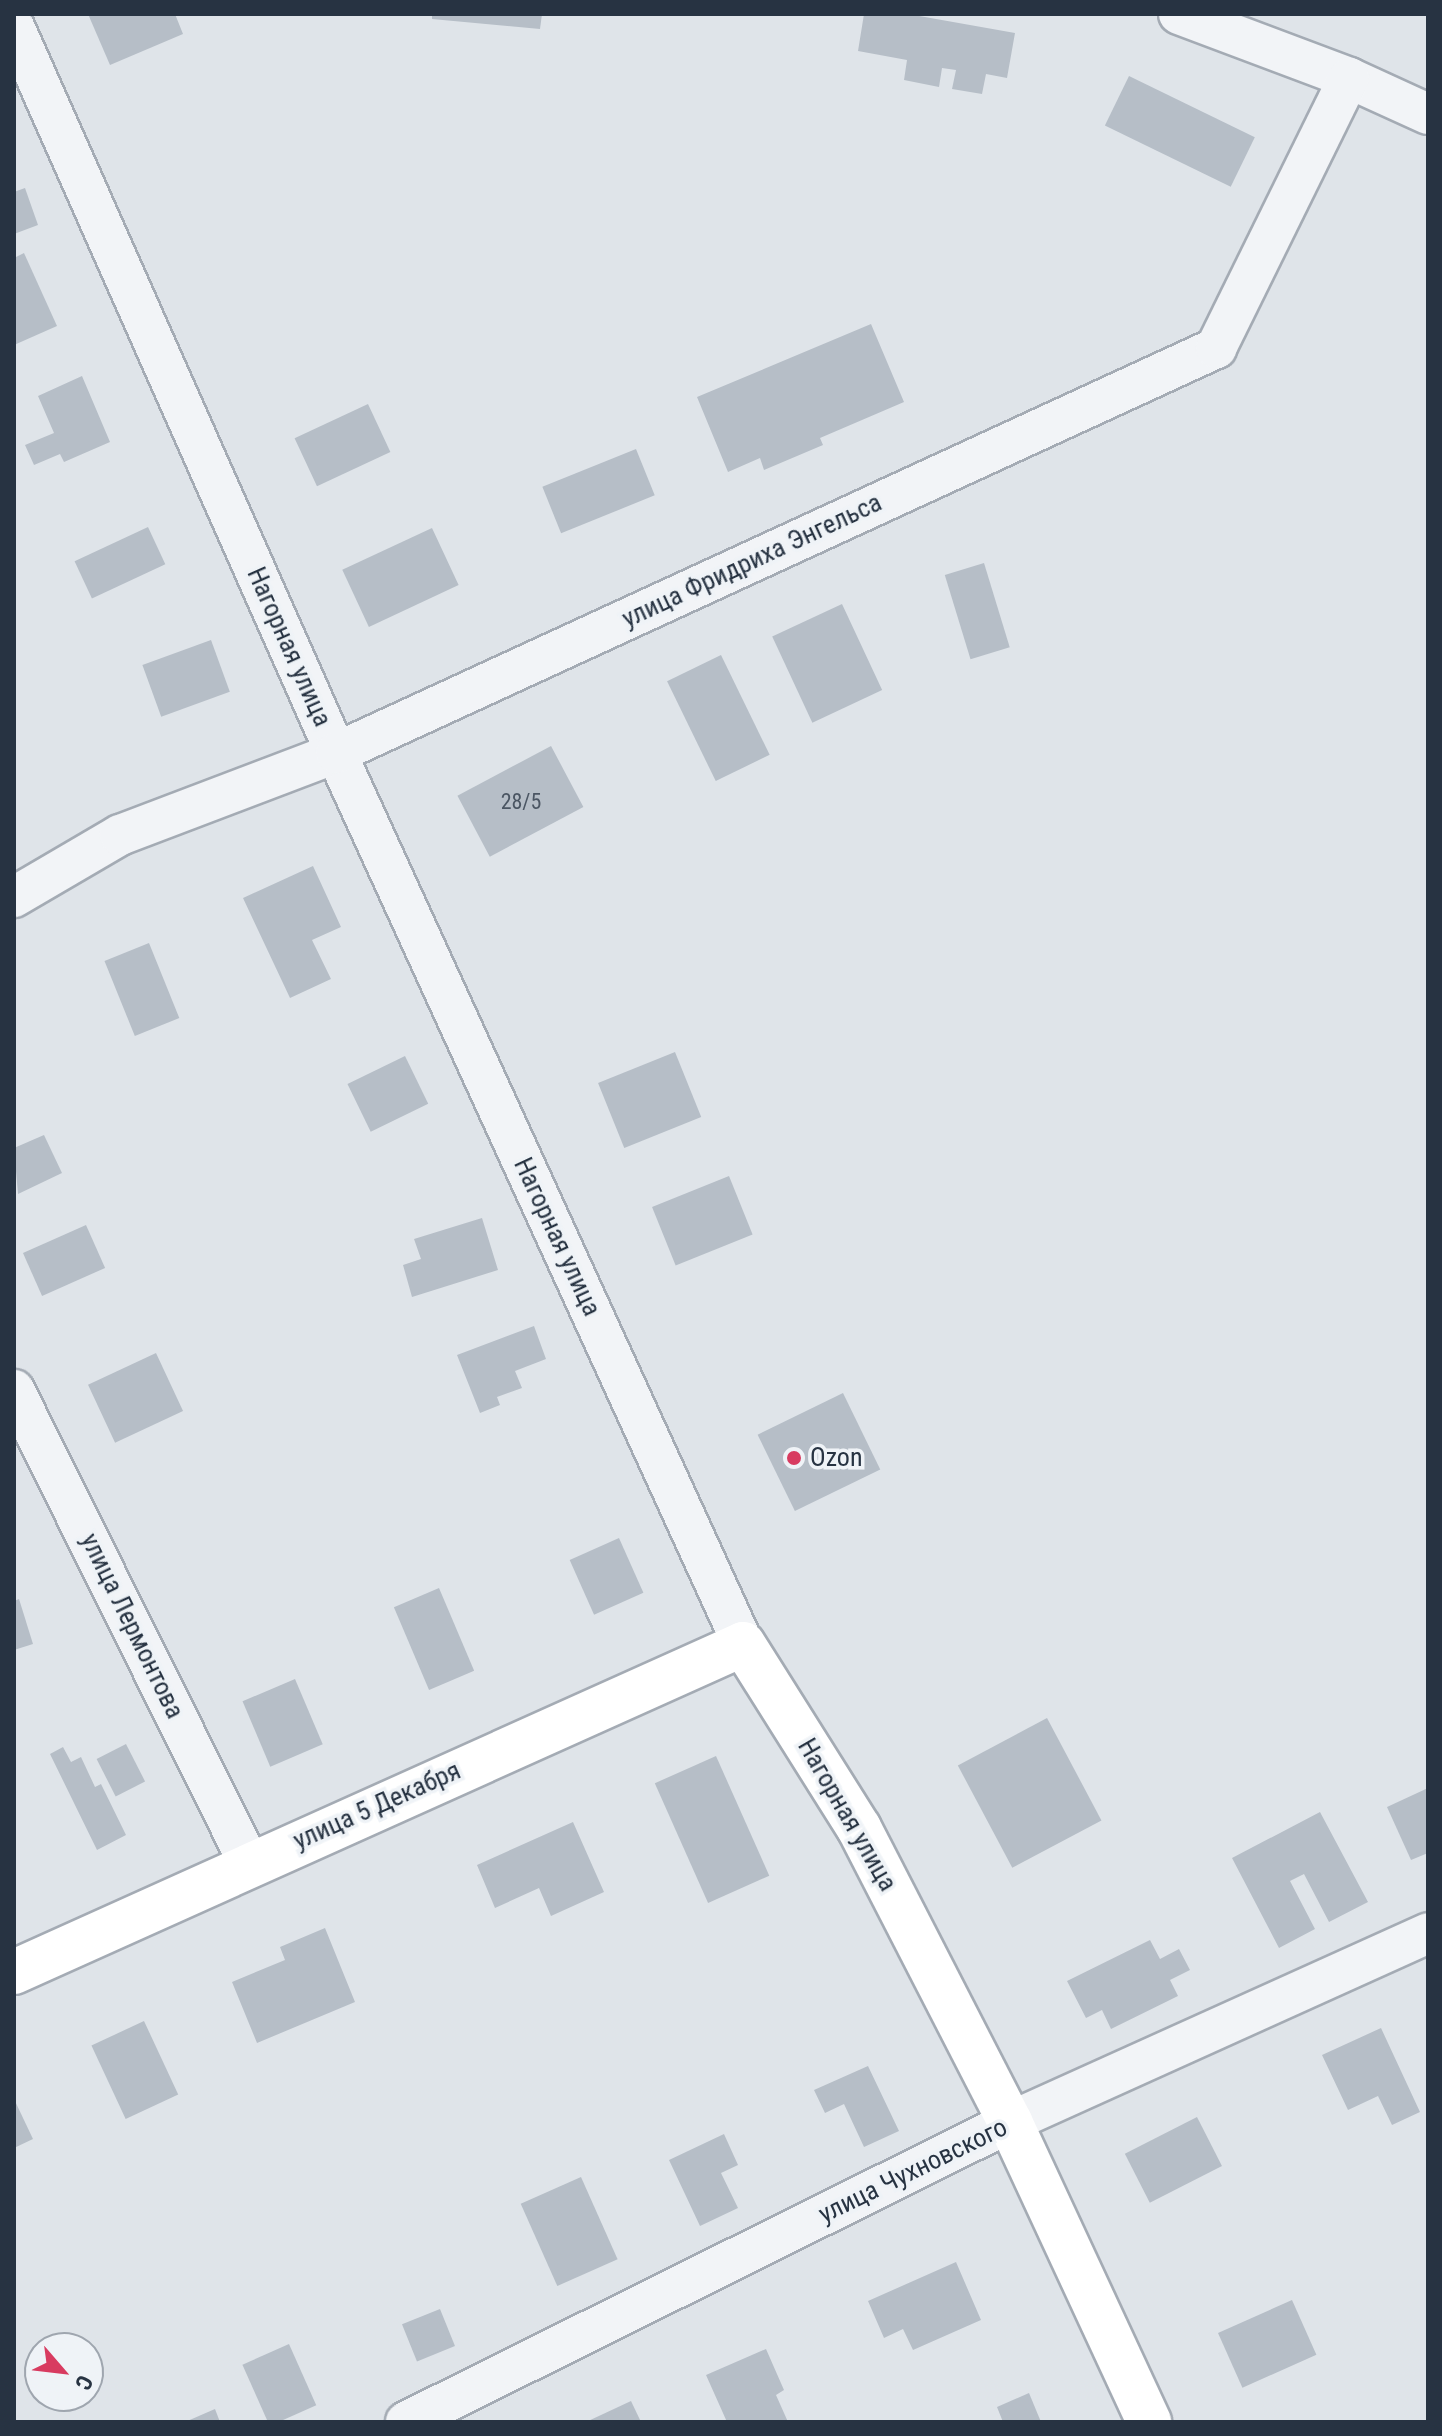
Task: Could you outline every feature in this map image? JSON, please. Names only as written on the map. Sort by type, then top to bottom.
[{"type":"street","points":[[1179,14],[1349,78],[1428,114]]},
{"type":"street","name":"Нагорная улица","points":[[14,27],[336,753],[743,1644],[859,1828],[1010,2122],[1149,2422]]},
{"type":"street","name":"улица Фридриха Энгельса","points":[[14,897],[120,835],[336,753],[1216,348],[1349,78]]},
{"type":"street","name":"улица Лермонтова","points":[[14,1390],[249,1863]]},
{"type":"street","name":"улица 5 Декабря","points":[[14,1972],[249,1863],[743,1644]]},
{"type":"street","name":"улица Чухновского","points":[[406,2422],[1010,2122],[1428,1933]]},
{"type":"building","points":[[88,14],[175,14],[183,34],[110,65]]},
{"type":"building","points":[[432,14],[542,14],[540,29],[432,19]]},
{"type":"building","points":[[864,14],[908,14],[1015,33],[1007,78],[986,74],[982,94],[952,89],[956,70],[942,68],[939,87],[904,80],[907,60],[858,51]]},
{"type":"building","points":[[1129,76],[1255,137],[1231,187],[1105,125]]},
{"type":"building","points":[[25,188],[38,225],[14,234],[14,192]]},
{"type":"building","points":[[24,253],[57,326],[14,345],[14,258]]},
{"type":"building","points":[[871,324],[904,402],[820,438],[823,445],[764,470],[760,458],[728,472],[697,397]]},
{"type":"building","points":[[82,376],[110,442],[64,462],[60,454],[34,465],[25,445],[54,433],[38,396]]},
{"type":"building","points":[[368,404],[390,452],[317,486],[295,438]]},
{"type":"building","points":[[636,449],[655,495],[561,533],[542,487]]},
{"type":"building","points":[[148,527],[165,564],[92,598],[75,561]]},
{"type":"building","points":[[432,528],[459,585],[369,627],[342,570]]},
{"type":"building","points":[[984,563],[1010,647],[971,659],[945,575]]},
{"type":"building","points":[[842,604],[882,690],[812,723],[772,637]]},
{"type":"building","points":[[211,640],[230,692],[161,717],[142,665]]},
{"type":"building","points":[[721,655],[770,755],[716,781],[667,681]]},
{"type":"building","points":[[551,746],[583,807],[490,857],[457,796]]},
{"type":"building","points":[[313,866],[341,927],[312,940],[331,979],[290,998],[243,898]]},
{"type":"building","points":[[149,943],[179,1018],[135,1036],[104,961]]},
{"type":"building","points":[[675,1052],[701,1117],[624,1148],[598,1083]]},
{"type":"building","points":[[405,1056],[428,1104],[371,1132],[347,1084]]},
{"type":"building","points":[[44,1135],[62,1173],[18,1194],[14,1148]]},
{"type":"building","points":[[729,1176],[753,1234],[676,1266],[652,1207]]},
{"type":"building","points":[[482,1218],[498,1270],[412,1297],[403,1265],[421,1259],[414,1239]]},
{"type":"building","points":[[86,1225],[105,1268],[42,1296],[23,1253]]},
{"type":"building","points":[[534,1326],[546,1359],[515,1371],[522,1388],[497,1397],[500,1405],[480,1413],[457,1355]]},
{"type":"building","points":[[156,1353],[183,1411],[115,1443],[88,1385]]},
{"type":"building","points":[[843,1393],[880,1469],[795,1511],[758,1435]]},
{"type":"building","points":[[619,1538],[643,1593],[594,1615],[570,1560]]},
{"type":"building","points":[[439,1588],[474,1671],[429,1690],[394,1607]]},
{"type":"building","points":[[19,1599],[33,1644],[14,1650],[14,1601]]},
{"type":"building","points":[[295,1679],[323,1744],[270,1767],[243,1701]]},
{"type":"building","points":[[1047,1718],[1101,1820],[1012,1868],[958,1765]]},
{"type":"building","points":[[126,1744],[145,1781],[116,1796],[97,1759]]},
{"type":"building","points":[[63,1747],[71,1762],[81,1757],[95,1787],[101,1784],[126,1835],[97,1850],[50,1754]]},
{"type":"building","points":[[716,1756],[769,1876],[708,1903],[655,1783]]},
{"type":"building","points":[[1428,1788],[1428,1853],[1411,1860],[1387,1807]]},
{"type":"building","points":[[1320,1812],[1368,1902],[1329,1922],[1304,1874],[1290,1881],[1315,1929],[1279,1948],[1232,1858]]},
{"type":"building","points":[[573,1822],[604,1892],[551,1916],[539,1888],[495,1908],[477,1865]]},
{"type":"building","points":[[325,1928],[355,2002],[257,2043],[232,1982],[285,1960],[280,1947]]},
{"type":"building","points":[[1150,1940],[1160,1959],[1179,1949],[1190,1970],[1170,1980],[1178,1996],[1111,2029],[1102,2010],[1086,2018],[1067,1981]]},
{"type":"building","points":[[144,2021],[178,2094],[126,2119],[91,2046]]},
{"type":"building","points":[[1381,2028],[1420,2112],[1392,2125],[1378,2096],[1348,2110],[1322,2055]]},
{"type":"building","points":[[868,2066],[899,2131],[864,2147],[844,2104],[825,2113],[814,2090]]},
{"type":"building","points":[[14,2099],[33,2139],[14,2148]]},
{"type":"building","points":[[1197,2117],[1222,2166],[1150,2203],[1125,2154]]},
{"type":"building","points":[[724,2134],[738,2165],[721,2173],[738,2208],[700,2226],[669,2160]]},
{"type":"building","points":[[581,2177],[618,2259],[557,2286],[521,2204]]},
{"type":"building","points":[[956,2262],[981,2320],[913,2350],[903,2329],[884,2338],[868,2301]]},
{"type":"building","points":[[1292,2300],[1316,2355],[1242,2388],[1218,2333]]},
{"type":"building","points":[[440,2309],[455,2346],[417,2361],[402,2324]]},
{"type":"building","points":[[289,2344],[316,2405],[279,2422],[268,2422],[242,2365]]},
{"type":"building","points":[[766,2349],[784,2390],[776,2395],[788,2422],[727,2422],[706,2375]]},
{"type":"building","points":[[1029,2393],[1041,2422],[1003,2422],[997,2407]]},
{"type":"building","points":[[631,2401],[641,2422],[586,2422]]},
{"type":"building","points":[[215,2409],[220,2422],[185,2422]]},
{"type":"place","name":"Ozon","points":[[794,1458]]}]
